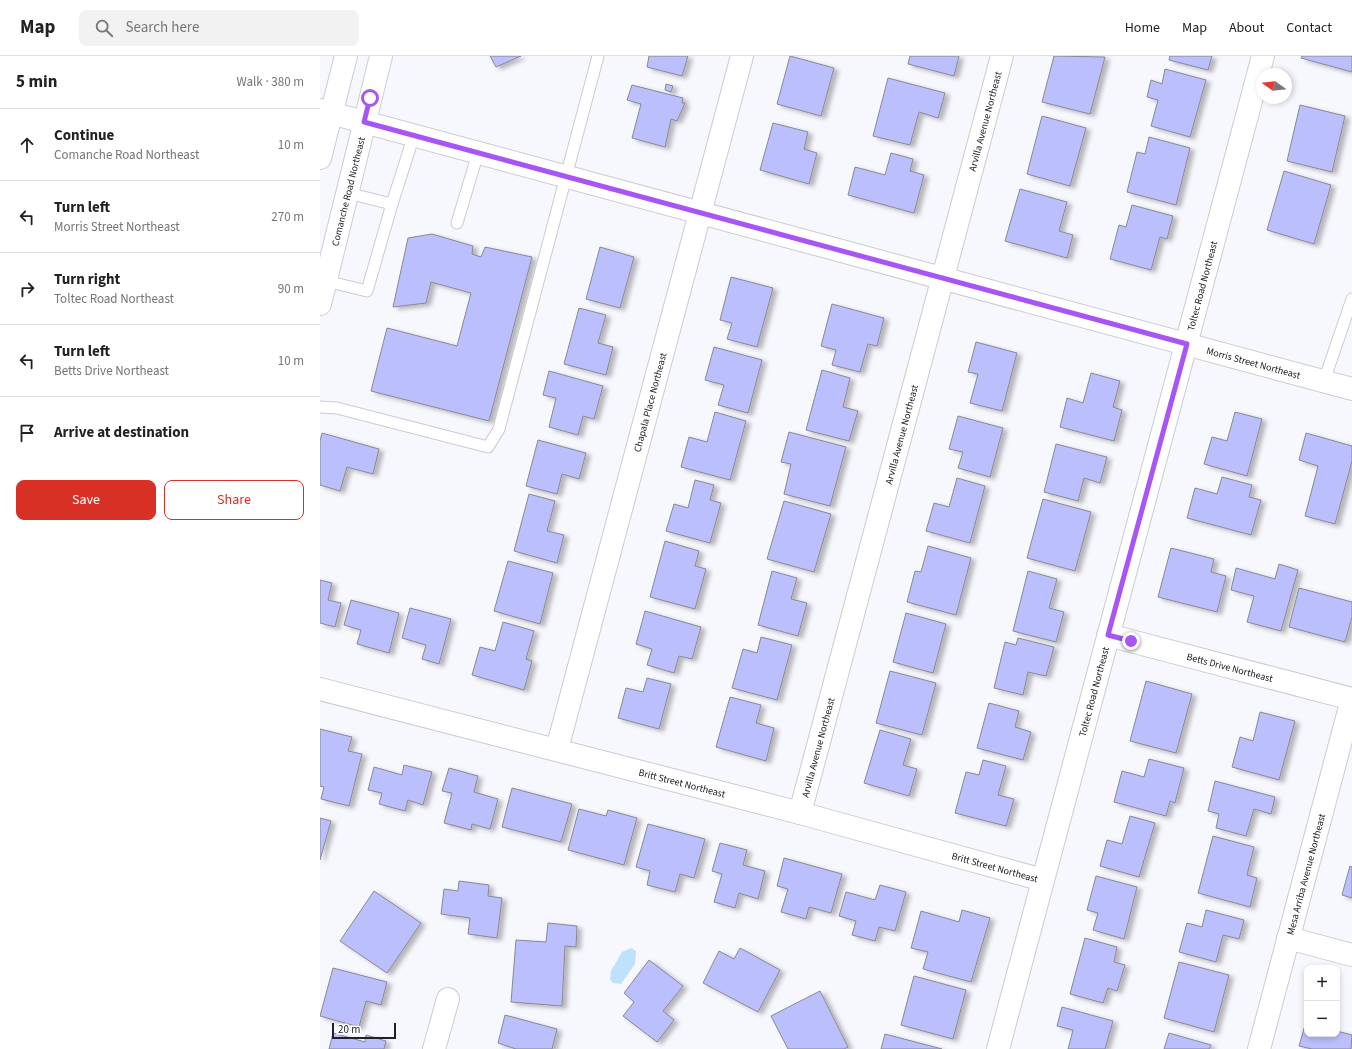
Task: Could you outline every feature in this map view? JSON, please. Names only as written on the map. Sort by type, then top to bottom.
[{"type":"street","points":[[320,158],[325,111],[346,56]]},
{"type":"street","name":"Comanche Road Northeast","points":[[320,304],[381,56]]},
{"type":"street","name":"Chapala Place Northeast","points":[[557,749],[742,56]]},
{"type":"street","name":"Arvilla Avenue Northeast","points":[[800,813],[1002,56]]},
{"type":"street","name":"Toltec Road Northeast","points":[[998,1049],[1263,56]]},
{"type":"street","name":"Morris Street Northeast","points":[[325,111],[1352,389]]},
{"type":"street","name":"Betts Drive Northeast","points":[[1108,635],[1352,699]]},
{"type":"street","name":"Britt Street Northeast","points":[[320,689],[800,813],[1043,880]]},
{"type":"street","name":"Mesa Arriba Avenue Northeast","points":[[1258,1049],[1352,699]]},
{"type":"street","points":[[1288,938],[1352,955]]},
{"type":"street","points":[[434,1049],[448,999]]},
{"type":"lane","points":[[320,407],[337,408],[488,447],[499,429],[598,56]]},
{"type":"lane","points":[[326,281],[367,291],[414,135]]},
{"type":"lane","points":[[457,223],[478,153]]},
{"type":"lane","points":[[347,193],[392,204]]},
{"type":"lane","points":[[1324,382],[1347,328],[1352,299]]},
{"type":"water","points":[[631,948],[636,951],[635,964],[621,984],[613,983],[610,980],[611,971],[622,952]]},
{"type":"building","points":[[490,56],[521,56],[496,67]]},
{"type":"building","points":[[649,56],[688,56],[682,76],[647,67]]},
{"type":"building","points":[[790,56],[834,68],[821,116],[777,104]]},
{"type":"building","points":[[910,56],[959,56],[954,76],[908,64]]},
{"type":"building","points":[[1054,56],[1105,57],[1090,114],[1042,102]]},
{"type":"building","points":[[1170,56],[1212,56],[1208,70],[1169,60]]},
{"type":"building","points":[[1302,56],[1352,56],[1352,72],[1301,58]]},
{"type":"building","points":[[1165,69],[1206,80],[1190,137],[1151,126],[1158,100],[1147,97],[1151,80],[1162,84]]},
{"type":"building","points":[[888,78],[945,93],[938,118],[919,112],[910,145],[873,136]]},
{"type":"building","points":[[666,84],[673,86],[671,92],[665,90]]},
{"type":"building","points":[[632,85],[683,98],[682,103],[685,103],[677,121],[671,119],[665,147],[632,138],[641,104],[627,100]]},
{"type":"building","points":[[1300,105],[1345,116],[1332,172],[1287,161]]},
{"type":"building","points":[[1042,116],[1086,128],[1070,186],[1027,174]]},
{"type":"building","points":[[773,123],[808,132],[804,149],[817,153],[809,184],[760,170]]},
{"type":"building","points":[[1149,137],[1190,148],[1176,205],[1127,192],[1137,152],[1145,154]]},
{"type":"building","points":[[891,153],[913,159],[910,171],[924,175],[914,213],[848,195],[855,167],[885,175]]},
{"type":"building","points":[[1284,171],[1331,185],[1314,244],[1267,230]]},
{"type":"building","points":[[1020,189],[1067,202],[1059,231],[1073,235],[1067,258],[1005,241]]},
{"type":"building","points":[[1132,205],[1173,216],[1167,239],[1160,237],[1151,270],[1110,259],[1119,225],[1126,227]]},
{"type":"building","points":[[432,234],[473,246],[472,254],[481,257],[485,247],[532,257],[489,421],[371,391],[387,328],[457,346],[471,293],[431,282],[426,303],[393,307],[408,238]]},
{"type":"building","points":[[600,247],[634,257],[620,308],[586,299]]},
{"type":"building","points":[[731,277],[773,288],[757,347],[727,339],[732,323],[720,320]]},
{"type":"building","points":[[832,304],[884,318],[877,346],[868,344],[860,372],[832,365],[836,350],[821,346]]},
{"type":"building","points":[[579,308],[606,315],[598,343],[613,347],[606,375],[564,364]]},
{"type":"building","points":[[976,342],[1017,353],[1002,411],[970,403],[978,374],[968,372]]},
{"type":"building","points":[[714,347],[762,360],[748,413],[718,405],[724,385],[705,380]]},
{"type":"building","points":[[822,370],[850,378],[843,407],[858,411],[849,441],[806,430]]},
{"type":"building","points":[[549,371],[603,386],[594,419],[583,416],[578,435],[549,427],[556,398],[543,395]]},
{"type":"building","points":[[1091,373],[1120,381],[1113,407],[1122,410],[1114,441],[1060,427],[1067,398],[1083,403]]},
{"type":"building","points":[[715,412],[746,421],[730,480],[681,467],[689,437],[707,442]]},
{"type":"building","points":[[1235,412],[1262,419],[1247,476],[1204,464],[1212,437],[1227,441]]},
{"type":"building","points":[[958,416],[1003,428],[990,477],[958,468],[963,452],[949,449]]},
{"type":"building","points":[[789,432],[846,447],[830,506],[784,494],[791,464],[781,462]]},
{"type":"building","points":[[322,433],[379,449],[373,474],[347,467],[340,491],[320,485],[320,441]]},
{"type":"building","points":[[1306,433],[1352,446],[1352,461],[1335,524],[1305,516],[1318,466],[1299,460]]},
{"type":"building","points":[[538,440],[586,453],[579,479],[562,474],[557,494],[526,486]]},
{"type":"building","points":[[1056,444],[1107,457],[1100,483],[1084,478],[1078,501],[1044,492]]},
{"type":"building","points":[[1222,477],[1252,485],[1249,497],[1261,500],[1251,535],[1187,518],[1195,488],[1217,494]]},
{"type":"building","points":[[957,478],[985,486],[970,543],[926,531],[934,503],[949,507]]},
{"type":"building","points":[[695,480],[714,485],[710,500],[721,503],[710,543],[666,531],[674,504],[688,508]]},
{"type":"building","points":[[529,494],[555,501],[547,531],[564,535],[557,563],[514,551]]},
{"type":"building","points":[[1043,499],[1091,512],[1075,571],[1027,558]]},
{"type":"building","points":[[784,501],[831,514],[814,572],[767,559]]},
{"type":"building","points":[[665,541],[699,551],[695,566],[706,569],[695,609],[650,597]]},
{"type":"building","points":[[928,546],[971,558],[956,615],[907,602],[915,571],[921,572]]},
{"type":"building","points":[[1171,548],[1214,559],[1211,572],[1226,576],[1217,612],[1158,597]]},
{"type":"building","points":[[508,561],[553,573],[540,624],[494,611]]},
{"type":"building","points":[[1279,564],[1298,570],[1281,631],[1247,622],[1254,596],[1231,590],[1236,568],[1275,579]]},
{"type":"building","points":[[772,571],[797,578],[791,599],[807,603],[798,636],[758,625]]},
{"type":"building","points":[[1028,571],[1057,579],[1049,608],[1064,612],[1056,642],[1013,631]]},
{"type":"building","points":[[320,580],[332,583],[328,600],[341,603],[335,627],[320,623]]},
{"type":"building","points":[[1299,588],[1352,602],[1352,617],[1345,642],[1289,627]]},
{"type":"building","points":[[351,600],[399,613],[389,653],[357,644],[361,630],[344,625]]},
{"type":"building","points":[[410,608],[451,619],[439,664],[422,659],[426,645],[402,638]]},
{"type":"building","points":[[645,611],[701,627],[692,659],[679,656],[674,673],[647,665],[652,649],[636,644]]},
{"type":"building","points":[[906,613],[946,624],[933,673],[893,662]]},
{"type":"building","points":[[503,622],[534,631],[526,659],[532,661],[524,690],[472,675],[480,647],[495,651]]},
{"type":"building","points":[[761,637],[792,645],[777,700],[732,688],[743,649],[757,653]]},
{"type":"building","points":[[1018,638],[1054,647],[1046,676],[1028,672],[1023,695],[994,688],[1005,642],[1016,645]]},
{"type":"building","points":[[890,671],[936,683],[922,735],[876,723]]},
{"type":"building","points":[[647,678],[671,684],[659,729],[618,718],[626,688],[643,692]]},
{"type":"building","points":[[1146,681],[1192,694],[1176,753],[1130,741]]},
{"type":"building","points":[[730,697],[761,705],[756,723],[774,728],[766,761],[716,747]]},
{"type":"building","points":[[989,703],[1019,711],[1015,727],[1031,732],[1023,760],[977,748]]},
{"type":"building","points":[[1260,712],[1295,721],[1279,780],[1232,767],[1240,737],[1253,741]]},
{"type":"building","points":[[320,729],[352,737],[348,751],[362,754],[349,806],[321,799],[324,787],[320,786]]},
{"type":"building","points":[[880,730],[911,739],[903,765],[917,769],[909,796],[864,783]]},
{"type":"building","points":[[1149,759],[1184,768],[1175,803],[1170,801],[1166,816],[1114,802],[1122,771],[1144,777]]},
{"type":"building","points":[[983,760],[1006,766],[998,795],[1014,799],[1006,826],[955,813],[966,772],[979,775]]},
{"type":"building","points":[[404,765],[432,772],[423,805],[408,800],[405,811],[379,804],[382,793],[368,790],[374,767],[402,775]]},
{"type":"building","points":[[449,768],[478,776],[474,792],[498,799],[490,829],[472,824],[471,830],[444,823],[452,793],[442,791]]},
{"type":"building","points":[[1215,781],[1275,797],[1271,814],[1254,809],[1246,836],[1216,828],[1219,814],[1208,811]]},
{"type":"building","points":[[512,788],[572,804],[561,842],[502,827]]},
{"type":"building","points":[[579,809],[606,816],[608,810],[637,818],[624,865],[568,850]]},
{"type":"building","points":[[1130,816],[1155,823],[1139,877],[1100,866],[1107,840],[1122,844]]},
{"type":"building","points":[[320,818],[331,821],[320,860]]},
{"type":"building","points":[[648,824],[705,839],[694,878],[680,874],[675,892],[647,885],[650,871],[636,867]]},
{"type":"building","points":[[1213,836],[1254,847],[1247,875],[1257,878],[1250,907],[1198,893]]},
{"type":"building","points":[[720,843],[747,850],[743,865],[765,871],[758,899],[739,893],[735,908],[714,902],[722,874],[712,871]]},
{"type":"building","points":[[784,858],[842,874],[831,913],[809,907],[806,919],[781,912],[788,889],[777,886]]},
{"type":"building","points":[[1350,866],[1352,867],[1352,898],[1342,895]]},
{"type":"building","points":[[1096,876],[1137,887],[1124,939],[1093,930],[1098,913],[1087,910]]},
{"type":"building","points":[[459,881],[489,885],[488,896],[502,898],[497,938],[468,934],[470,918],[441,914],[444,889],[458,891]]},
{"type":"building","points":[[880,885],[906,892],[895,931],[879,927],[875,941],[852,935],[856,921],[839,916],[846,892],[875,900]]},
{"type":"building","points":[[374,891],[421,923],[387,973],[340,941]]},
{"type":"building","points":[[962,910],[990,918],[971,982],[923,969],[928,952],[911,948],[921,911],[959,922]]},
{"type":"building","points":[[1206,910],[1244,920],[1239,939],[1223,935],[1216,962],[1179,952],[1187,923],[1202,927]]},
{"type":"building","points":[[548,923],[577,926],[576,947],[565,946],[562,1006],[511,1002],[516,940],[546,942]]},
{"type":"building","points":[[1085,938],[1117,947],[1114,962],[1125,965],[1117,991],[1108,988],[1103,1003],[1070,994]]},
{"type":"building","points":[[740,948],[780,970],[758,1012],[703,983],[719,951],[734,959]]},
{"type":"building","points":[[649,960],[683,986],[663,1011],[674,1020],[657,1042],[623,1016],[634,1002],[624,993]]},
{"type":"building","points":[[1179,962],[1229,975],[1214,1032],[1164,1018]]},
{"type":"building","points":[[333,968],[387,982],[381,1005],[366,1001],[359,1027],[320,1016]]},
{"type":"building","points":[[914,976],[966,990],[953,1039],[901,1025]]},
{"type":"building","points":[[820,991],[848,1047],[844,1049],[788,1049],[771,1016]]},
{"type":"building","points":[[1062,1007],[1113,1021],[1105,1049],[1068,1049],[1073,1030],[1057,1026]]},
{"type":"building","points":[[505,1015],[557,1029],[552,1049],[516,1049],[498,1043]]},
{"type":"building","points":[[1304,1028],[1304,1037],[1340,1037],[1340,1032],[1352,1035],[1351,1049],[1312,1049],[1299,1046]]},
{"type":"building","points":[[333,1033],[365,1042],[366,1035],[386,1041],[384,1049],[329,1049]]},
{"type":"building","points":[[1169,1033],[1211,1045],[1209,1049],[1164,1049]]},
{"type":"building","points":[[885,1034],[942,1049],[881,1049]]},
{"type":"route","points":[[370,98],[364,122],[1187,344],[1108,635],[1131,641]]}]
